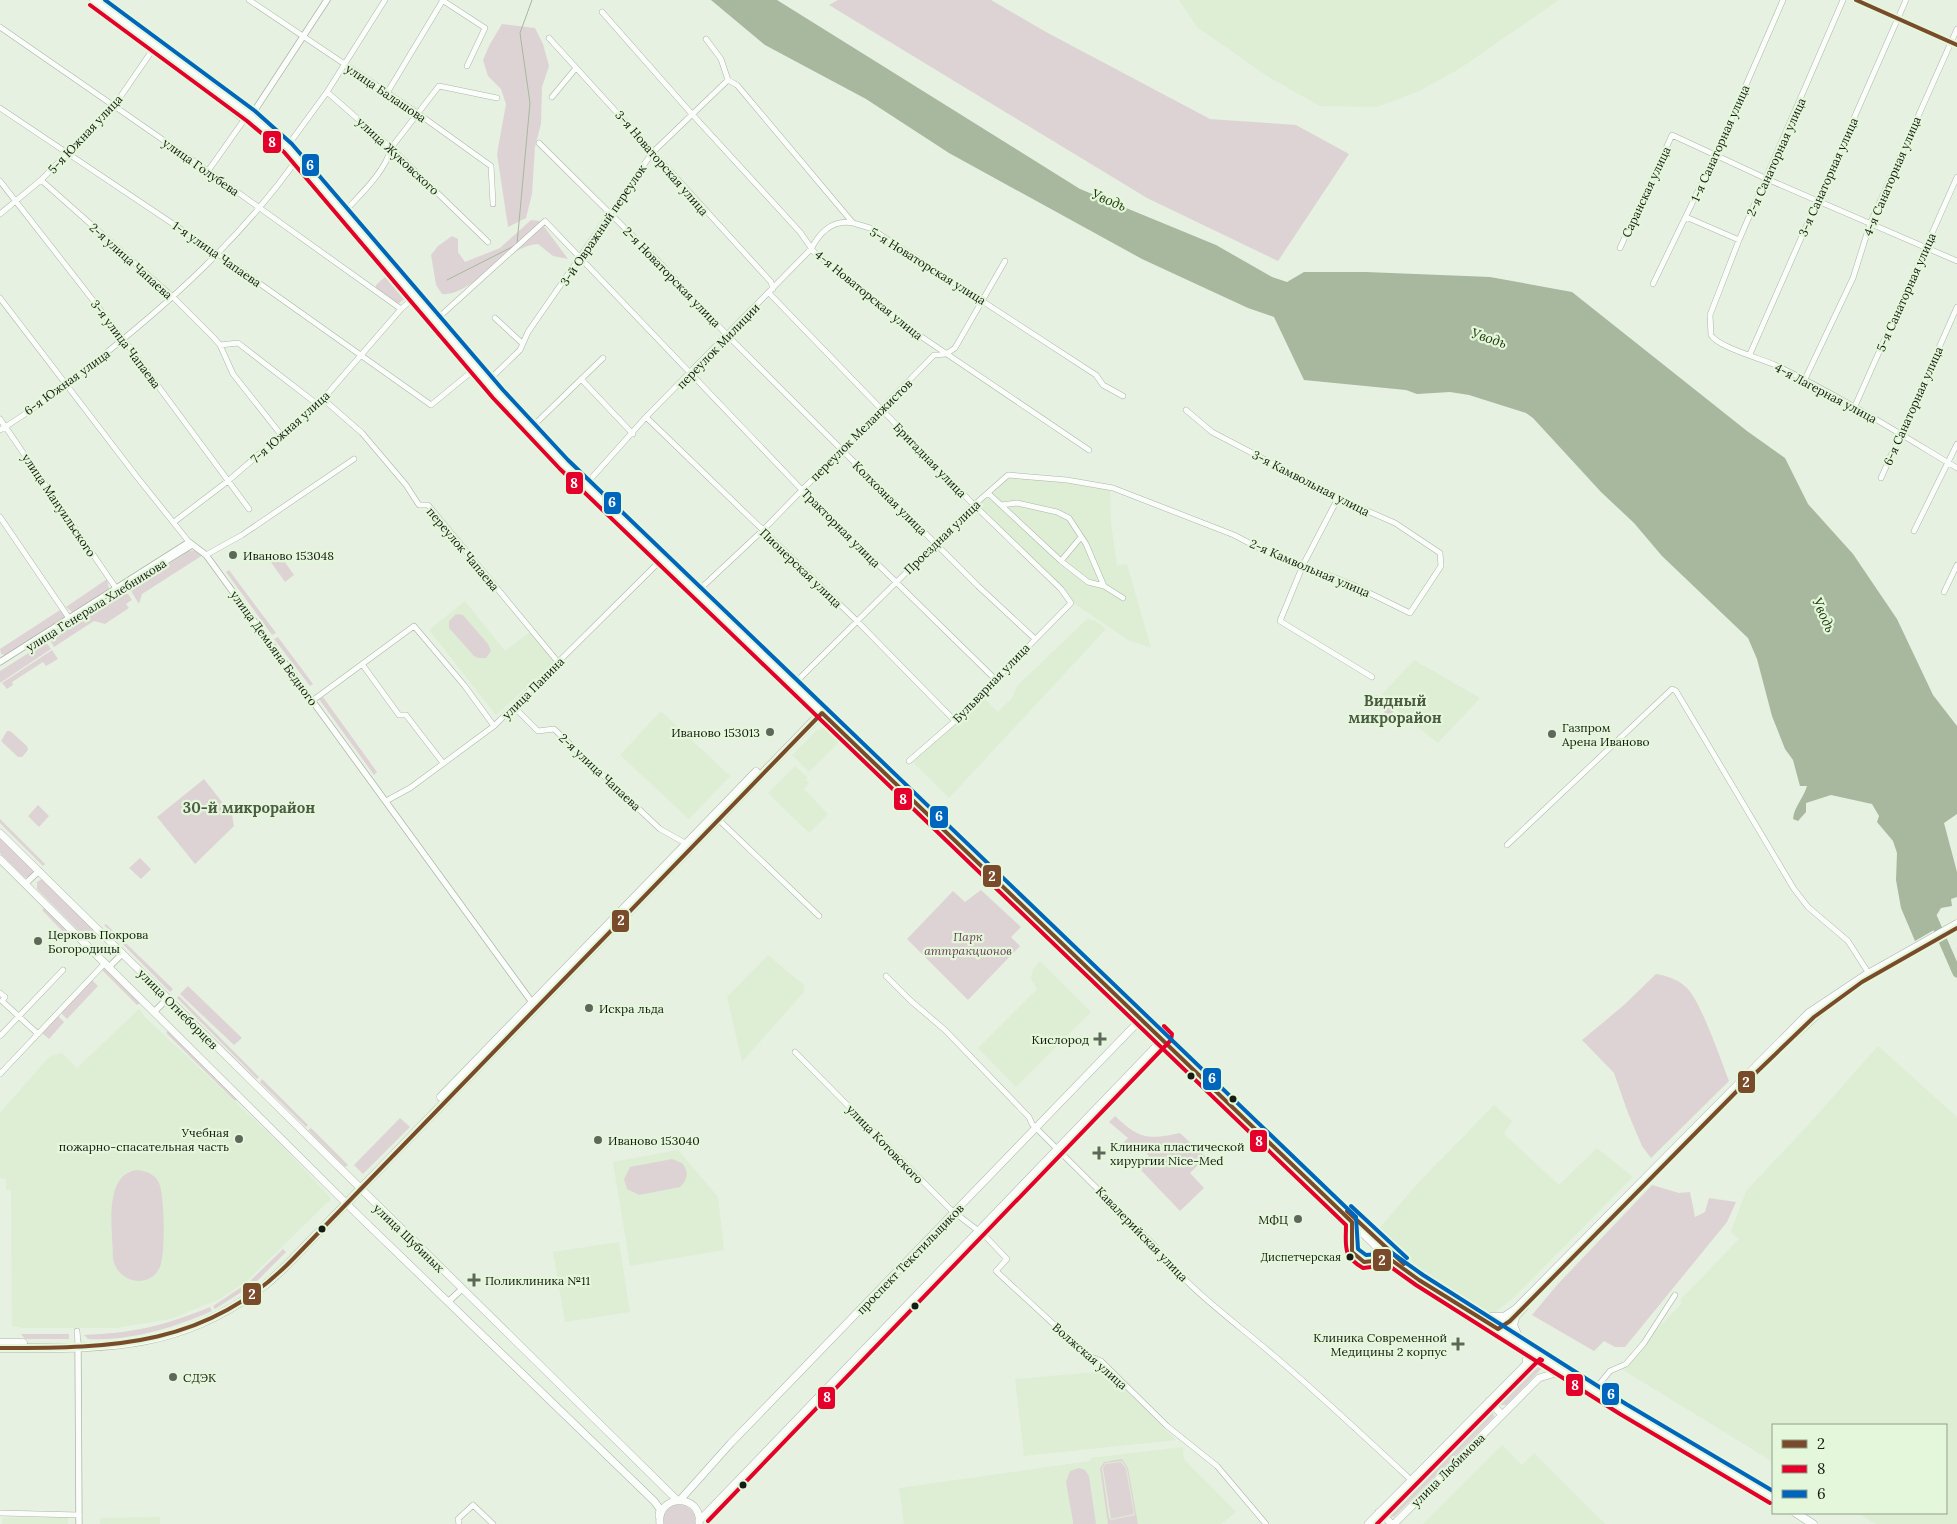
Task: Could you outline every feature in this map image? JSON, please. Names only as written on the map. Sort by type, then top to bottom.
[{"type":"main road","points":[[94,0],[157,44],[249,116],[298,158],[476,368],[550,449],[795,684]]},
{"type":"main road","points":[[99,0],[249,116],[289,144],[347,209],[490,379],[586,484]]},
{"type":"main road","points":[[664,558],[1155,1029],[1390,1259],[1419,1280],[1537,1353],[1597,1387],[1772,1493]]},
{"type":"main road","points":[[0,1348],[78,1346],[161,1333],[200,1319],[224,1307],[273,1271],[358,1188],[821,710]]},
{"type":"main road","points":[[935,819],[1144,1022],[1155,1029]]},
{"type":"main road","name":"улица Огнеборцев","points":[[0,833],[358,1188]]},
{"type":"main road","name":"улица Огнеборцев","points":[[1,863],[25,884],[107,965],[344,1202]]},
{"type":"main road","points":[[1499,1328],[1795,1034],[1828,1005],[1870,975],[1956,926]]},
{"type":"main road","name":"проспект Текстильщиков","points":[[659,1520],[667,1504],[678,1500],[1036,1128],[1132,1030],[1144,1022]]},
{"type":"main road","points":[[700,1523],[1164,1038]]},
{"type":"main road","points":[[1164,1038],[1393,1255],[1421,1276],[1486,1317],[1499,1328]]},
{"type":"main road","name":"улица Шубиных","points":[[358,1188],[678,1500],[693,1505],[697,1511],[700,1523]]},
{"type":"main road","name":"улица Шубиных","points":[[344,1202],[654,1501],[660,1509],[659,1520]]},
{"type":"main road","points":[[1486,1317],[1504,1317],[1517,1311]]},
{"type":"main road","points":[[1517,1311],[1513,1325],[1518,1341],[1527,1354],[1526,1365]]},
{"type":"main road","points":[[0,1343],[78,1346]]},
{"type":"main road","points":[[1537,1353],[1562,1371],[1772,1497]]},
{"type":"main road","name":"улица Любимова","points":[[1368,1524],[1537,1353]]},
{"type":"main road","name":"улица Любимова","points":[[1379,1512],[1393,1524],[1538,1378],[1562,1371]]},
{"type":"main road","points":[[1489,1401],[1502,1415]]},
{"type":"main road","points":[[1798,1514],[1813,1524]]},
{"type":"main road","points":[[1805,1514],[1820,1524]]},
{"type":"street","name":"улица Балашова","points":[[249,0],[491,166],[493,204]]},
{"type":"street","points":[[208,171],[249,116],[327,0]]},
{"type":"street","points":[[289,144],[327,92],[385,0]]},
{"type":"street","points":[[387,93],[442,0],[485,28],[466,66]]},
{"type":"street","name":"1-я Санаторная улица","points":[[1653,284],[1716,156],[1783,0]]},
{"type":"street","name":"2-я Санаторная улица","points":[[1710,315],[1739,240],[1843,0]]},
{"type":"street","points":[[1856,0],[1954,44]]},
{"type":"street","name":"3-я Санаторная улица","points":[[1750,354],[1906,0]]},
{"type":"street","name":"4-я Новаторская улица","points":[[602,12],[800,232],[812,249],[900,322],[1089,450]]},
{"type":"street","name":"улица Голубева","points":[[0,27],[208,171],[401,309]]},
{"type":"street","name":"4-я Санаторная улица","points":[[1805,380],[1853,278],[1870,224],[1954,44],[1957,29]]},
{"type":"street","name":"3-я Новаторская улица","points":[[549,38],[640,136],[652,153],[770,282],[771,291]]},
{"type":"street","points":[[706,39],[720,58],[728,80],[737,85],[853,224]]},
{"type":"street","name":"5-я Южная улица","points":[[0,214],[41,180],[114,106],[157,44]]},
{"type":"street","points":[[552,96],[576,68]]},
{"type":"street","name":"3-й Овражный переулок","points":[[490,379],[516,354],[652,153],[691,113],[728,80]]},
{"type":"street","points":[[347,209],[370,182],[390,155],[392,148],[439,86],[497,98]]},
{"type":"street","name":"улица Жуковского","points":[[327,92],[392,148],[488,242]]},
{"type":"street","name":"1-я улица Чапаева","points":[[0,108],[218,254],[431,405],[476,368]]},
{"type":"street","name":"Саранская улица","points":[[1620,248],[1672,135],[1716,156]]},
{"type":"street","name":"2-я Новаторская улица","points":[[539,143],[659,262],[727,335]]},
{"type":"street","points":[[1716,156],[1957,261]]},
{"type":"street","name":"6-я Южная улица","points":[[0,430],[67,384],[174,298],[218,254],[298,158]]},
{"type":"street","name":"5-я Санаторная улица","points":[[1854,406],[1925,247],[1941,217],[1957,177]]},
{"type":"street","name":"2-я улица Чапаева","points":[[41,180],[174,298],[220,345],[233,374],[282,436]]},
{"type":"street","name":"3-я улица Чапаева","points":[[0,181],[124,340],[249,509]]},
{"type":"street","points":[[1686,217],[1739,240]]},
{"type":"street","name":"Тракторная улица","points":[[438,318],[545,221],[690,375],[802,490],[995,679]]},
{"type":"street","name":"переулок Милиции","points":[[586,484],[633,434],[646,417],[690,375],[812,249],[833,224],[842,221],[853,224]]},
{"type":"street","name":"5-я Новаторская улица","points":[[853,224],[870,228],[1096,375],[1103,385],[1123,396]]},
{"type":"street","name":"переулок Меланжистов","points":[[699,590],[762,531],[934,355],[946,354],[955,348],[1005,261]]},
{"type":"street","name":"Бригадная улица","points":[[771,291],[881,410],[974,505],[1061,589],[1071,603]]},
{"type":"street","name":"7-я Южная улица","points":[[174,522],[228,481],[318,404],[401,309],[415,296]]},
{"type":"street","name":"улица Демьяна Бедного","points":[[0,298],[131,470],[190,543],[206,555],[534,1005]]},
{"type":"street","name":"6-я Санаторная улица","points":[[1881,478],[1957,307]]},
{"type":"street","name":"4-я Лагерная улица","points":[[1710,315],[1709,329],[1715,341],[1750,354],[1805,380],[1854,406],[1957,468]]},
{"type":"street","points":[[496,318],[522,344]]},
{"type":"street","name":"Колхозная улица","points":[[727,335],[1034,638]]},
{"type":"street","points":[[220,345],[238,343],[318,404]]},
{"type":"street","points":[[532,427],[603,358]]},
{"type":"street","points":[[581,379],[633,434]]},
{"type":"street","name":"переулок Чапаева","points":[[323,399],[362,433],[406,485],[419,505],[428,505],[558,662]]},
{"type":"street","name":"3-я Камвольная улица","points":[[1186,410],[1195,420],[1220,437],[1322,490],[1334,494],[1338,498],[1395,523],[1440,552],[1441,566],[1410,612]]},
{"type":"street","name":"Пионерская улица","points":[[646,417],[857,621],[955,721]]},
{"type":"street","name":"улица Мануильского","points":[[0,419],[117,590]]},
{"type":"street","points":[[1914,531],[1957,444]]},
{"type":"street","points":[[206,555],[242,535],[354,459]]},
{"type":"street","name":"Проездная улица","points":[[795,684],[974,505],[1008,475],[1067,480],[1125,493]]},
{"type":"street","points":[[988,493],[1061,561],[1088,582],[1104,586],[1122,598]]},
{"type":"street","name":"2-я Камвольная улица","points":[[1125,493],[1234,535],[1276,557],[1353,584],[1410,612]]},
{"type":"street","points":[[1338,498],[1303,565],[1280,621],[1372,677]]},
{"type":"street","points":[[1001,505],[1017,503],[1057,512],[1069,518],[1081,537],[1104,586]]},
{"type":"street","points":[[0,516],[70,619]]},
{"type":"street","points":[[1061,561],[1081,537]]},
{"type":"street","name":"улица Генерала Хлебникова","points":[[1,662],[190,543]]},
{"type":"street","name":"улица Панина","points":[[386,801],[410,788],[494,726],[664,558]]},
{"type":"street","points":[[1944,592],[1957,565]]},
{"type":"street","name":"Бульварная улица","points":[[909,761],[955,721],[1034,638],[1071,603]]},
{"type":"street","points":[[312,701],[414,626],[464,685],[494,726]]},
{"type":"street","points":[[362,664],[399,715],[406,715],[443,763]]},
{"type":"street","points":[[1506,845],[1672,689],[1676,691],[1794,889],[1808,907],[1848,941],[1870,975]]},
{"type":"street","name":"2-я улица Чапаева","points":[[514,707],[538,731],[554,729],[660,829],[689,846]]},
{"type":"street","points":[[717,818],[819,916]]},
{"type":"street","points":[[25,884],[38,871]]},
{"type":"street","points":[[0,1074],[107,965],[122,954]]},
{"type":"street","points":[[0,1036],[64,970]]},
{"type":"street","name":"Кавалерийская улица","points":[[886,976],[910,1001],[944,1030],[1029,1117],[1036,1128],[1057,1150],[1110,1198],[1154,1245],[1171,1267],[1198,1293],[1331,1404],[1411,1480]]},
{"type":"street","points":[[0,993],[5,997],[2,1001],[38,1034]]},
{"type":"street","points":[[154,1012],[168,999]]},
{"type":"street","name":"улица Котовского","points":[[795,1052],[955,1212],[979,1231]]},
{"type":"street","name":"Волжская улица","points":[[979,1231],[1007,1260],[996,1271],[1087,1355],[1100,1361],[1167,1426],[1218,1466],[1266,1524]]},
{"type":"street","points":[[448,1302],[462,1289]]},
{"type":"street","points":[[1597,1387],[1610,1371],[1626,1364],[1644,1343],[1675,1295]]},
{"type":"street","points":[[77,1331],[79,1524]]},
{"type":"street","points":[[459,1524],[458,1519],[473,1505],[493,1524]]},
{"type":"street","points":[[0,1514],[78,1515]]},
{"type":"shaded area","points":[[1179,0],[1559,0],[1459,69],[1419,91],[1377,107],[1320,106],[1267,76],[1197,27]]},
{"type":"shaded area","points":[[1008,477],[1056,480],[1110,489],[1111,523],[1117,565],[1127,564],[1151,648],[1128,640],[1072,602],[978,504]]},
{"type":"shaded area","points":[[465,601],[505,651],[530,632],[554,662],[496,715],[429,630]]},
{"type":"shaded area","points":[[1087,619],[1096,621],[1106,629],[949,798],[913,762],[936,739],[942,737],[981,695],[998,712],[1012,698],[1017,686]]},
{"type":"shaded area","points":[[1414,660],[1480,698],[1438,743],[1394,708],[1382,694]]},
{"type":"shaded area","points":[[661,711],[730,776],[689,819],[620,755]]},
{"type":"shaded area","points":[[831,728],[842,739],[809,772],[792,755],[816,731]]},
{"type":"shaded area","points":[[795,766],[808,778],[806,780],[809,783],[804,789],[828,814],[809,833],[768,793]]},
{"type":"shaded area","points":[[768,955],[804,985],[804,992],[742,1062],[727,997]]},
{"type":"shaded area","points":[[1040,961],[1091,1012],[1016,1087],[978,1048],[1037,989],[1031,979],[1033,969]]},
{"type":"shaded area","points":[[139,1009],[145,1017],[280,1144],[331,1198],[247,1281],[220,1299],[171,1319],[116,1328],[24,1328],[12,1326],[11,1190],[6,1190],[6,1179],[0,1178],[0,1113],[49,1057],[62,1053],[77,1068]]},
{"type":"shaded area","points":[[1878,1046],[1957,1117],[1957,1524],[1876,1524],[1859,1514],[1947,1514],[1947,1424],[1772,1424],[1772,1461],[1620,1368],[1682,1303],[1681,1299],[1739,1239],[1731,1232],[1746,1191]]},
{"type":"shaded area","points":[[1494,1105],[1512,1121],[1504,1134],[1559,1185],[1597,1148],[1633,1177],[1512,1299],[1493,1314],[1457,1294],[1404,1259],[1377,1231],[1417,1184]]},
{"type":"shaded area","points":[[678,1150],[718,1197],[724,1250],[630,1266],[613,1162]]},
{"type":"shaded area","points":[[619,1242],[630,1312],[565,1322],[553,1252]]},
{"type":"shaded area","points":[[1107,1371],[1176,1440],[1024,1456],[1015,1379]]},
{"type":"shaded area","points":[[1502,1445],[1522,1465],[1534,1453],[1605,1524],[1423,1524]]},
{"type":"shaded area","points":[[1183,1447],[1184,1459],[1236,1512],[1221,1524],[904,1524],[899,1488],[1090,1461],[1090,1458]]},
{"type":"shaded area","points":[[68,1517],[68,1524],[2,1524],[2,1518]]},
{"type":"shaded area","points":[[160,1517],[160,1524],[100,1524],[100,1518]]},
{"type":"green space","points":[[838,0],[991,0],[1046,32],[1210,119],[1296,125],[1349,154],[1278,261],[1147,198],[829,5]]},
{"type":"green space","points":[[502,24],[535,28],[543,44],[549,66],[542,87],[541,124],[535,147],[532,194],[526,218],[508,227],[497,154],[506,104],[501,89],[488,76],[483,60]]},
{"type":"green space","points":[[169,60],[192,75],[192,80],[189,82],[166,66]]},
{"type":"green space","points":[[531,220],[540,221],[568,259],[553,256],[538,244],[526,247],[501,261],[465,288],[453,293],[442,294],[436,285],[431,255],[438,246],[452,236],[458,239],[458,252],[465,262],[500,248]]},
{"type":"green space","points":[[387,269],[404,287],[407,297],[398,304],[376,289],[376,285],[386,276],[384,273]]},
{"type":"green space","points":[[196,550],[203,555],[142,594],[139,604],[131,588],[189,551]]},
{"type":"green space","points":[[277,551],[294,575],[285,582],[268,558]]},
{"type":"green space","points":[[229,570],[276,633],[272,635],[226,572]]},
{"type":"green space","points":[[107,579],[109,589],[73,613],[66,607]]},
{"type":"green space","points":[[122,594],[128,594],[132,600],[126,604],[129,608],[105,624],[94,621],[54,647],[50,640]]},
{"type":"green space","points":[[60,610],[66,618],[6,655],[1,654],[0,649]]},
{"type":"green space","points":[[456,614],[463,615],[488,644],[491,651],[486,658],[474,656],[449,628],[449,621]]},
{"type":"green space","points":[[278,637],[313,684],[310,686],[274,639]]},
{"type":"green space","points":[[46,642],[51,649],[0,683],[0,671]]},
{"type":"green space","points":[[52,650],[58,659],[46,666],[43,662],[12,682],[13,685],[7,689],[2,683]]},
{"type":"green space","points":[[1376,695],[1388,703],[1387,707],[1394,709],[1391,716],[1384,713],[1385,710],[1370,704]]},
{"type":"green space","points":[[323,697],[377,772],[374,775],[319,699]]},
{"type":"green space","points":[[7,731],[10,731],[27,746],[28,750],[22,757],[18,757],[1,741]]},
{"type":"green space","points":[[204,779],[232,815],[234,826],[195,864],[157,817]]},
{"type":"green space","points":[[38,805],[49,816],[39,827],[28,816]]},
{"type":"green space","points":[[0,819],[45,864],[43,866],[0,823]]},
{"type":"green space","points":[[0,835],[36,871],[28,878],[24,877],[0,853]]},
{"type":"green space","points":[[140,858],[151,869],[141,879],[129,868]]},
{"type":"green space","points":[[42,879],[96,929],[86,938],[37,889],[37,882]]},
{"type":"green space","name":"Парк аттракционов","points":[[981,890],[1021,927],[1011,937],[1020,946],[968,1000],[907,939],[953,891],[965,902]]},
{"type":"green space","points":[[45,907],[74,937],[71,940],[42,910]]},
{"type":"green space","points":[[106,924],[173,989],[170,992],[104,925]]},
{"type":"green space","points":[[104,968],[140,1003],[137,1005],[102,970]]},
{"type":"green space","points":[[1656,974],[1680,982],[1692,995],[1710,1032],[1729,1081],[1651,1158],[1642,1146],[1614,1073],[1582,1040],[1624,1005]]},
{"type":"green space","points":[[92,980],[98,986],[67,1019],[61,1013]]},
{"type":"green space","points":[[188,986],[242,1038],[234,1045],[180,994]]},
{"type":"green space","points":[[179,996],[259,1077],[257,1079],[177,998]]},
{"type":"green space","points":[[58,1016],[64,1022],[49,1039],[42,1033]]},
{"type":"green space","points":[[168,1031],[237,1099],[235,1101],[166,1033]]},
{"type":"green space","points":[[262,1079],[308,1125],[306,1127],[260,1082]]},
{"type":"green space","points":[[1115,1116],[1123,1124],[1144,1136],[1160,1137],[1180,1133],[1206,1157],[1190,1173],[1204,1188],[1180,1211],[1139,1168],[1149,1156],[1140,1147],[1130,1154],[1121,1145],[1128,1138],[1109,1122]]},
{"type":"green space","points":[[400,1118],[410,1127],[363,1174],[354,1165]]},
{"type":"green space","points":[[311,1128],[348,1165],[345,1167],[308,1130]]},
{"type":"green space","points":[[672,1159],[682,1163],[687,1172],[686,1178],[680,1187],[639,1195],[627,1189],[624,1179],[630,1167]]},
{"type":"green space","points":[[138,1170],[150,1173],[158,1181],[162,1197],[164,1225],[163,1252],[159,1269],[154,1276],[140,1281],[126,1277],[116,1267],[113,1259],[111,1220],[114,1192],[119,1181],[127,1174]]},
{"type":"green space","points":[[1652,1185],[1679,1193],[1690,1192],[1695,1217],[1705,1212],[1709,1198],[1736,1202],[1727,1222],[1625,1347],[1615,1347],[1604,1341],[1594,1351],[1532,1315],[1557,1285]]},
{"type":"green space","points":[[283,1249],[286,1252],[254,1284],[215,1309],[213,1306],[249,1282]]},
{"type":"green space","points":[[210,1307],[212,1311],[182,1323],[136,1336],[88,1339],[84,1335],[133,1330],[163,1324]]},
{"type":"green space","points":[[21,1334],[69,1334],[69,1339],[25,1339]]},
{"type":"green space","points":[[1537,1361],[1543,1367],[1507,1405],[1499,1405],[1499,1398]]},
{"type":"green space","points":[[1492,1409],[1494,1417],[1394,1517],[1386,1516],[1387,1509],[1486,1410]]},
{"type":"green space","points":[[1122,1459],[1128,1468],[1138,1524],[1108,1524],[1100,1468],[1104,1462]],"holes":[[[1122,1461],[1127,1469],[1135,1515],[1111,1520],[1109,1518],[1102,1468],[1105,1463]]]},
{"type":"green space","points":[[1121,1462],[1126,1469],[1134,1514],[1111,1519],[1103,1468],[1105,1464]]},
{"type":"green space","points":[[1079,1468],[1085,1470],[1089,1476],[1096,1524],[1073,1524],[1066,1482],[1070,1471]]},
{"type":"green space","points":[[674,1504],[683,1505],[690,1509],[694,1515],[695,1524],[664,1524],[665,1512]]},
{"type":"water","points":[[711,0],[777,0],[1080,189],[1216,245],[1272,277],[1287,282],[1304,272],[1366,272],[1490,277],[1572,292],[1747,431],[1785,458],[1808,504],[1853,554],[1897,619],[1933,695],[1957,726],[1957,814],[1944,823],[1957,872],[1957,897],[1951,899],[1952,906],[1941,908],[1936,916],[1939,927],[1915,941],[1901,908],[1896,880],[1897,853],[1893,841],[1877,822],[1879,816],[1872,804],[1831,795],[1806,803],[1806,812],[1798,821],[1793,819],[1807,786],[1800,786],[1793,760],[1785,749],[1772,716],[1757,659],[1748,638],[1662,556],[1634,523],[1601,492],[1533,418],[1526,413],[1469,395],[1450,392],[1417,394],[1406,390],[1304,380],[1274,317],[1248,308],[1142,259],[949,153],[866,99],[765,45]]},
{"type":"waterway","points":[[517,244],[530,103],[520,33],[532,0]]},
{"type":"waterway","points":[[447,280],[514,246]]},
{"type":"waterway","name":"Уводь","points":[[1933,918],[1957,973]]},
{"type":"transit line","name":"6","points":[[105,0],[255,111],[292,144],[503,390],[568,460],[1356,1217],[1358,1249],[1366,1255],[1392,1253],[1423,1275],[1626,1404],[1772,1490]]},
{"type":"transit line","name":"2","points":[[1856,0],[1957,45]]},
{"type":"transit line","name":"8","points":[[90,5],[247,121],[284,152],[493,398],[560,469],[1346,1225],[1348,1255],[1356,1264],[1363,1268],[1388,1265],[1416,1285],[1620,1414],[1770,1503]]},
{"type":"transit line","name":"2","points":[[0,1348],[82,1346],[121,1343],[157,1336],[193,1326],[227,1310],[260,1288],[293,1259],[822,713],[1352,1222],[1352,1252],[1364,1262],[1390,1259],[1419,1280],[1498,1329],[1510,1321],[1738,1090],[1814,1017],[1862,982],[1957,928]]},
{"type":"transit line","name":"8","points":[[708,1521],[1171,1040],[1172,1034],[1164,1026]]},
{"type":"transit line","name":"6","points":[[1351,1206],[1407,1258]]},
{"type":"transit line","name":"2","points":[[1347,1211],[1404,1264]]},
{"type":"transit line","name":"8","points":[[1377,1524],[1540,1359],[1542,1360]]},
{"type":"place","name":"Иваново 153048","points":[[233,555]]},
{"type":"place","name":"Иваново 153013","points":[[770,732]]},
{"type":"place","name":"Газпром Арена Иваново","points":[[1552,734]]},
{"type":"place","name":"Церковь Покрова Богородицы","points":[[38,941]]},
{"type":"place","name":"Искра льда","points":[[589,1008]]},
{"type":"place","name":"Кислород","points":[[1100,1039]]},
{"type":"place","name":"Учебная пожарно-спасательная часть","points":[[239,1139]]},
{"type":"place","name":"Иваново 153040","points":[[598,1140]]},
{"type":"place","name":"Клиника пластической хирургии Nice-Med","points":[[1099,1153]]},
{"type":"place","name":"МФЦ","points":[[1298,1219]]},
{"type":"place","name":"Диспетчерская","points":[[1350,1257]]},
{"type":"place","name":"Поликлиника №11","points":[[474,1280]]},
{"type":"place","name":"Клиника Современной Медицины 2 корпус","points":[[1458,1344]]},
{"type":"place","name":"СДЭК","points":[[173,1377]]},
{"type":"district","name":"Видный микрорайон","points":[[1395,708]]},
{"type":"district","name":"30-й микрорайон","points":[[249,807]]}]
